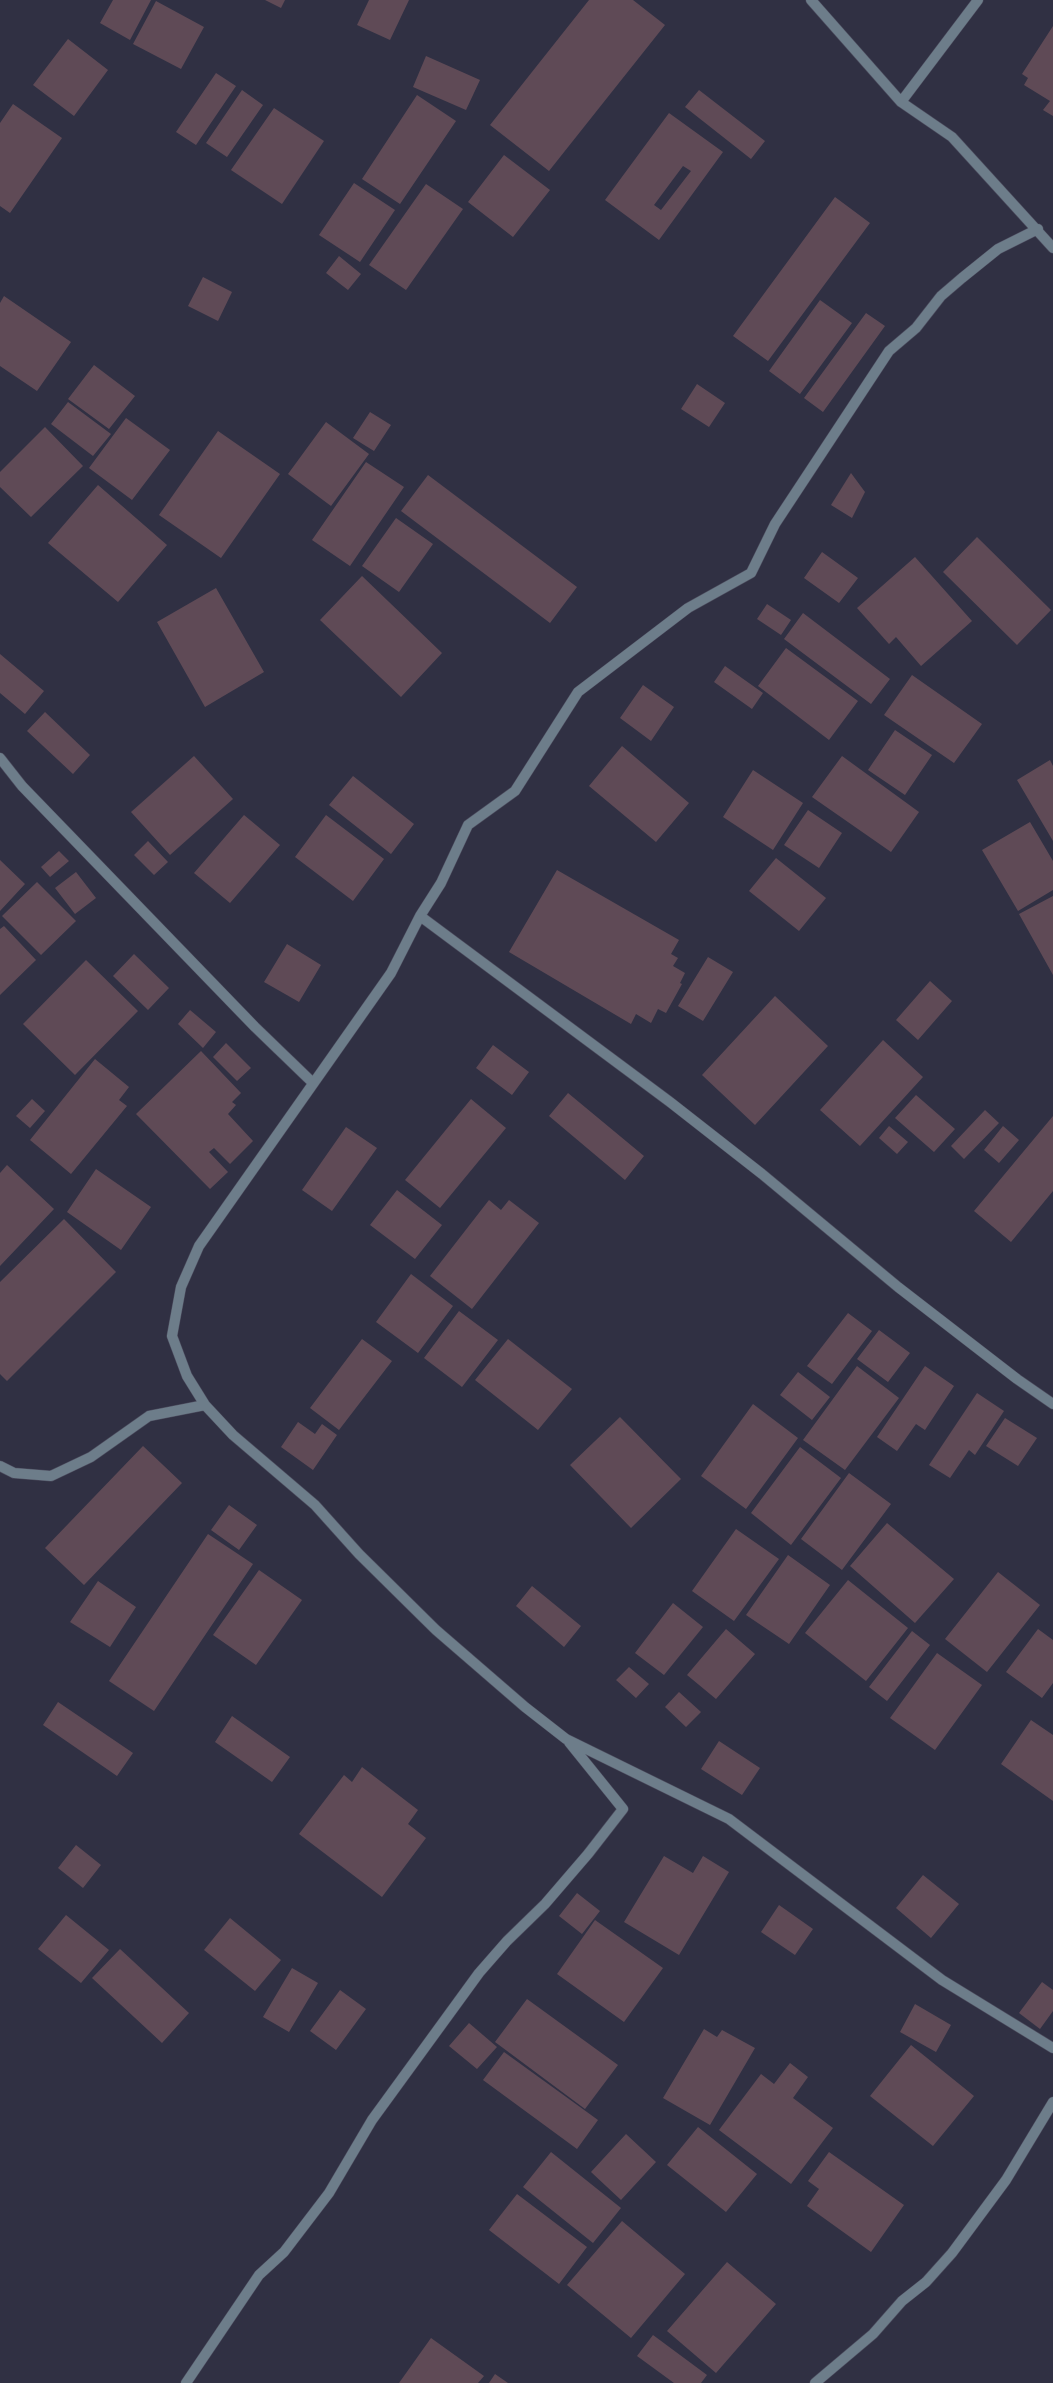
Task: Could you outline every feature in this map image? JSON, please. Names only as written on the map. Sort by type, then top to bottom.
[{"type":"street","points":[[811,0],[900,102],[952,137],[1053,248]]},
{"type":"street","points":[[900,102],[978,0]]},
{"type":"street","points":[[1038,230],[998,249],[941,296],[916,328],[889,350],[775,524],[751,573],[688,608],[578,692],[515,791],[468,825],[441,883],[420,916],[391,973],[199,1246],[181,1287],[172,1336],[187,1376],[205,1405],[232,1435],[315,1506],[359,1554],[436,1630],[525,1707],[566,1739],[729,1819],[942,1980],[1053,2048]]},
{"type":"street","points":[[0,758],[28,792],[250,1021],[314,1083]]},
{"type":"street","points":[[420,916],[670,1102],[762,1174],[904,1292],[1016,1379],[1053,1404]]},
{"type":"street","points":[[0,1466],[14,1473],[51,1476],[91,1457],[149,1416],[205,1405]]},
{"type":"street","points":[[186,2383],[259,2275],[284,2252],[329,2193],[372,2120],[479,1973],[545,1904],[588,1854],[623,1809],[566,1739]]},
{"type":"street","points":[[815,2383],[873,2334],[902,2301],[926,2282],[952,2253],[1006,2180],[1053,2102]]},
{"type":"building","points":[[113,0],[151,0],[130,40],[100,23]]},
{"type":"building","points":[[265,0],[285,0],[281,8]]},
{"type":"building","points":[[369,0],[409,0],[390,40],[357,25]]},
{"type":"building","points":[[589,0],[633,0],[665,25],[549,171],[490,125]]},
{"type":"building","points":[[156,1],[204,27],[181,69],[133,44]]},
{"type":"building","points":[[1053,26],[1053,116],[1043,110],[1050,101],[1024,85],[1028,78],[1022,74]]},
{"type":"building","points":[[68,39],[108,70],[74,116],[33,85]]},
{"type":"building","points":[[426,56],[480,80],[466,110],[413,87]]},
{"type":"building","points":[[216,73],[236,86],[196,145],[176,132]]},
{"type":"building","points":[[242,90],[263,105],[227,157],[206,143]]},
{"type":"building","points":[[699,90],[765,141],[751,159],[685,107]]},
{"type":"building","points":[[417,95],[456,121],[400,204],[362,179]]},
{"type":"building","points":[[13,104],[62,138],[10,213],[0,206],[0,123]]},
{"type":"building","points":[[274,108],[324,141],[282,204],[231,170]]},
{"type":"building","points":[[669,113],[723,152],[659,240],[605,200]],"holes":[[[683,166],[691,171],[661,210],[654,205]]]},
{"type":"building","points":[[504,155],[550,190],[513,237],[468,202]]},
{"type":"building","points":[[354,183],[395,210],[360,262],[319,235]]},
{"type":"building","points":[[426,184],[463,209],[406,290],[369,265]]},
{"type":"building","points":[[835,197],[870,223],[768,361],[733,336]]},
{"type":"building","points":[[339,256],[361,274],[348,290],[326,273]]},
{"type":"building","points":[[203,277],[232,292],[218,321],[188,306]]},
{"type":"building","points":[[4,296],[71,342],[37,391],[0,366],[0,303]]},
{"type":"building","points":[[820,300],[852,323],[800,394],[769,371]]},
{"type":"building","points":[[866,313],[885,326],[823,412],[804,398]]},
{"type":"building","points":[[94,365],[135,396],[109,429],[68,399]]},
{"type":"building","points":[[697,384],[725,403],[709,427],[681,409]]},
{"type":"building","points":[[68,402],[111,434],[93,456],[51,424]]},
{"type":"building","points":[[370,412],[391,425],[374,451],[353,438]]},
{"type":"building","points":[[126,418],[170,450],[132,500],[89,468]]},
{"type":"building","points":[[326,422],[369,454],[331,506],[288,474]]},
{"type":"building","points":[[45,427],[83,466],[31,517],[0,487],[0,472]]},
{"type":"building","points":[[218,431],[280,474],[221,558],[159,515]]},
{"type":"building","points":[[366,462],[404,487],[350,566],[312,540]]},
{"type":"building","points":[[851,473],[865,492],[852,518],[831,505]]},
{"type":"building","points":[[428,475],[577,587],[550,623],[401,511]]},
{"type":"building","points":[[98,485],[167,545],[118,602],[48,543]]},
{"type":"building","points":[[396,518],[433,544],[399,592],[362,566]]},
{"type":"building","points":[[977,537],[1051,610],[1017,645],[943,572]]},
{"type":"building","points":[[822,552],[858,578],[839,603],[804,578]]},
{"type":"building","points":[[915,557],[972,621],[921,666],[896,637],[889,644],[857,608]]},
{"type":"building","points":[[362,576],[442,653],[401,697],[320,620]]},
{"type":"building","points":[[216,588],[264,672],[205,707],[157,622]]},
{"type":"building","points":[[767,604],[791,620],[781,635],[757,619]]},
{"type":"building","points":[[803,613],[890,679],[871,704],[784,639]]},
{"type":"building","points":[[786,648],[858,701],[829,740],[758,686]]},
{"type":"building","points":[[0,654],[44,691],[25,714],[0,693]]},
{"type":"building","points":[[725,666],[763,693],[752,709],[714,682]]},
{"type":"building","points":[[912,675],[982,724],[954,763],[884,715]]},
{"type":"building","points":[[643,685],[674,707],[651,741],[620,718]]},
{"type":"building","points":[[45,712],[90,755],[73,774],[27,731]]},
{"type":"building","points":[[895,730],[932,755],[905,795],[868,770]]},
{"type":"building","points":[[622,746],[689,803],[656,842],[589,786]]},
{"type":"building","points":[[194,756],[233,799],[170,855],[131,812]]},
{"type":"building","points":[[842,756],[919,812],[891,852],[812,797]]},
{"type":"building","points":[[1050,760],[1053,766],[1053,841],[1017,780]]},
{"type":"building","points":[[753,770],[803,803],[773,850],[723,817]]},
{"type":"building","points":[[353,776],[414,824],[391,854],[329,805]]},
{"type":"building","points":[[808,810],[842,833],[819,868],[784,845]]},
{"type":"building","points":[[244,815],[280,845],[230,903],[194,873]]},
{"type":"building","points":[[326,815],[384,859],[353,901],[295,857]]},
{"type":"building","points":[[1030,822],[1053,861],[1053,890],[1018,911],[982,850]]},
{"type":"building","points":[[148,841],[168,862],[154,875],[134,855]]},
{"type":"building","points":[[59,851],[69,861],[50,877],[41,867]]},
{"type":"building","points":[[776,858],[826,898],[799,931],[749,891]]},
{"type":"building","points":[[0,860],[25,884],[0,911]]},
{"type":"building","points":[[557,870],[679,940],[671,954],[678,958],[673,966],[685,973],[680,983],[682,984],[666,1013],[658,1009],[651,1023],[636,1014],[631,1024],[509,952]]},
{"type":"building","points":[[76,872],[96,898],[75,914],[55,888]]},
{"type":"building","points":[[37,882],[76,921],[41,955],[2,916]]},
{"type":"building","points":[[1053,896],[1053,975],[1019,914]]},
{"type":"building","points":[[4,926],[36,960],[0,995],[0,929]]},
{"type":"building","points":[[287,944],[321,965],[299,1002],[264,982]]},
{"type":"building","points":[[134,954],[169,988],[148,1010],[113,976]]},
{"type":"building","points":[[708,957],[733,972],[703,1021],[678,1006]]},
{"type":"building","points":[[86,960],[138,1011],[75,1075],[23,1024]]},
{"type":"building","points":[[930,981],[952,1001],[918,1040],[896,1020]]},
{"type":"building","points":[[775,996],[828,1046],[755,1125],[702,1075]]},
{"type":"building","points":[[190,1010],[216,1032],[203,1048],[178,1024]]},
{"type":"building","points":[[883,1040],[923,1077],[860,1146],[820,1110]]},
{"type":"building","points":[[226,1043],[251,1068],[237,1081],[213,1057]]},
{"type":"building","points":[[493,1045],[529,1072],[512,1095],[476,1068]]},
{"type":"building","points":[[201,1051],[241,1093],[232,1102],[236,1105],[228,1114],[253,1141],[230,1164],[214,1148],[209,1152],[228,1172],[210,1189],[136,1114]]},
{"type":"building","points":[[95,1059],[129,1087],[119,1100],[127,1106],[71,1174],[30,1140]]},
{"type":"building","points":[[568,1093],[644,1156],[625,1180],[549,1116]]},
{"type":"building","points":[[916,1095],[955,1129],[934,1152],[895,1118]]},
{"type":"building","points":[[32,1099],[45,1111],[30,1128],[16,1116]]},
{"type":"building","points":[[471,1099],[506,1128],[440,1208],[405,1180]]},
{"type":"building","points":[[985,1110],[999,1123],[964,1159],[951,1146]]},
{"type":"building","points":[[1053,1116],[1053,1191],[1011,1242],[974,1211]]},
{"type":"building","points":[[889,1126],[908,1142],[897,1154],[879,1138]]},
{"type":"building","points":[[1003,1126],[1019,1140],[999,1163],[984,1150]]},
{"type":"building","points":[[346,1127],[377,1148],[332,1211],[302,1190]]},
{"type":"building","points":[[7,1165],[54,1209],[0,1266],[0,1173]]},
{"type":"building","points":[[96,1169],[151,1207],[121,1250],[67,1212]]},
{"type":"building","points":[[397,1190],[442,1225],[415,1259],[370,1225]]},
{"type":"building","points":[[489,1200],[501,1210],[509,1200],[539,1223],[472,1309],[430,1276]]},
{"type":"building","points":[[64,1219],[116,1272],[7,1381],[0,1374],[0,1282]]},
{"type":"building","points":[[411,1274],[453,1306],[418,1353],[376,1322]]},
{"type":"building","points":[[459,1311],[498,1340],[462,1387],[424,1358]]},
{"type":"building","points":[[848,1313],[872,1331],[832,1384],[807,1366]]},
{"type":"building","points":[[879,1330],[910,1353],[888,1382],[857,1359]]},
{"type":"building","points":[[362,1339],[392,1361],[339,1430],[310,1408]]},
{"type":"building","points":[[508,1339],[572,1389],[538,1430],[475,1380]]},
{"type":"building","points":[[857,1366],[899,1398],[845,1470],[803,1440]]},
{"type":"building","points":[[925,1366],[954,1386],[925,1430],[916,1424],[897,1451],[877,1437]]},
{"type":"building","points":[[798,1372],[830,1397],[812,1420],[780,1395]]},
{"type":"building","points":[[977,1393],[1004,1411],[975,1455],[969,1450],[950,1478],[929,1465]]},
{"type":"building","points":[[753,1404],[798,1438],[746,1509],[701,1476]]},
{"type":"building","points":[[620,1417],[681,1479],[631,1528],[570,1465]]},
{"type":"building","points":[[1005,1418],[1037,1438],[1018,1466],[986,1446]]},
{"type":"building","points":[[298,1422],[315,1434],[322,1424],[337,1435],[313,1470],[281,1447]]},
{"type":"building","points":[[143,1446],[182,1483],[84,1585],[45,1548]]},
{"type":"building","points":[[800,1447],[841,1478],[791,1545],[751,1513]]},
{"type":"building","points":[[849,1473],[891,1504],[842,1570],[801,1539]]},
{"type":"building","points":[[229,1505],[257,1525],[239,1550],[211,1530]]},
{"type":"building","points":[[887,1523],[954,1579],[915,1623],[850,1566]]},
{"type":"building","points":[[736,1529],[779,1559],[734,1621],[692,1591]]},
{"type":"building","points":[[208,1534],[253,1564],[154,1711],[109,1681]]},
{"type":"building","points":[[788,1555],[830,1585],[789,1644],[746,1615]]},
{"type":"building","points":[[259,1570],[302,1600],[256,1665],[213,1635]]},
{"type":"building","points":[[998,1572],[1040,1605],[987,1672],[945,1639]]},
{"type":"building","points":[[848,1580],[908,1628],[866,1681],[805,1633]]},
{"type":"building","points":[[98,1581],[136,1607],[110,1647],[70,1622]]},
{"type":"building","points":[[532,1586],[581,1626],[564,1647],[516,1606]]},
{"type":"building","points":[[673,1603],[703,1627],[664,1675],[635,1653]]},
{"type":"building","points":[[726,1629],[755,1654],[716,1699],[687,1675]]},
{"type":"building","points":[[1038,1629],[1053,1640],[1053,1683],[1042,1698],[1006,1672]]},
{"type":"building","points":[[912,1631],[930,1645],[887,1701],[869,1687]]},
{"type":"building","points":[[937,1653],[982,1685],[935,1750],[890,1718]]},
{"type":"building","points":[[629,1667],[649,1684],[636,1698],[616,1680]]},
{"type":"building","points":[[679,1692],[701,1712],[686,1727],[665,1707]]},
{"type":"building","points":[[58,1702],[133,1753],[117,1776],[43,1725]]},
{"type":"building","points":[[232,1716],[290,1757],[272,1782],[215,1742]]},
{"type":"building","points":[[1031,1720],[1053,1735],[1053,1801],[1001,1764]]},
{"type":"building","points":[[719,1741],[760,1768],[742,1795],[701,1769]]},
{"type":"building","points":[[362,1767],[418,1810],[408,1824],[426,1838],[382,1897],[299,1834],[344,1775],[352,1782]]},
{"type":"building","points":[[76,1845],[101,1865],[83,1888],[58,1868]]},
{"type":"building","points":[[664,1856],[693,1873],[703,1856],[729,1872],[679,1955],[624,1922]]},
{"type":"building","points":[[923,1875],[959,1904],[931,1938],[896,1908]]},
{"type":"building","points":[[577,1893],[600,1911],[582,1934],[559,1916]]},
{"type":"building","points":[[779,1905],[813,1929],[795,1955],[761,1932]]},
{"type":"building","points":[[66,1915],[109,1950],[81,1983],[38,1949]]},
{"type":"building","points":[[230,1918],[281,1960],[255,1991],[204,1950]]},
{"type":"building","points":[[595,1920],[663,1968],[624,2022],[557,1974]]},
{"type":"building","points":[[120,1949],[189,2013],[162,2043],[92,1978]]},
{"type":"building","points":[[292,1968],[318,1983],[289,2032],[263,2017]]},
{"type":"building","points":[[1042,1982],[1053,1990],[1053,2011],[1040,2029],[1019,2013]]},
{"type":"building","points":[[340,1990],[366,2009],[336,2050],[310,2031]]},
{"type":"building","points":[[527,1999],[618,2065],[585,2109],[495,2042]]},
{"type":"building","points":[[915,2004],[951,2025],[936,2052],[900,2032]]},
{"type":"building","points":[[469,2023],[497,2047],[477,2069],[449,2046]]},
{"type":"building","points":[[704,2029],[717,2037],[722,2030],[755,2048],[710,2125],[663,2098]]},
{"type":"building","points":[[911,2045],[974,2096],[933,2146],[870,2096]]},
{"type":"building","points":[[504,2052],[598,2120],[577,2149],[483,2080]]},
{"type":"building","points":[[790,2063],[808,2077],[793,2098],[833,2128],[791,2184],[719,2130],[761,2074],[774,2084]]},
{"type":"building","points":[[698,2127],[757,2174],[726,2212],[667,2165]]},
{"type":"building","points":[[626,2134],[656,2162],[621,2200],[591,2172]]},
{"type":"building","points":[[551,2152],[621,2208],[593,2243],[523,2187]]},
{"type":"building","points":[[829,2152],[904,2205],[871,2252],[807,2206],[819,2189],[808,2181]]},
{"type":"building","points":[[517,2194],[587,2247],[559,2284],[489,2230]]},
{"type":"building","points":[[622,2221],[685,2274],[631,2338],[567,2285]]},
{"type":"building","points":[[727,2262],[776,2304],[716,2373],[667,2331]]},
{"type":"building","points":[[653,2335],[707,2375],[701,2383],[674,2383],[637,2356]]},
{"type":"building","points":[[431,2338],[484,2376],[478,2383],[399,2383]]},
{"type":"building","points":[[495,2374],[508,2383],[489,2383]]}]
